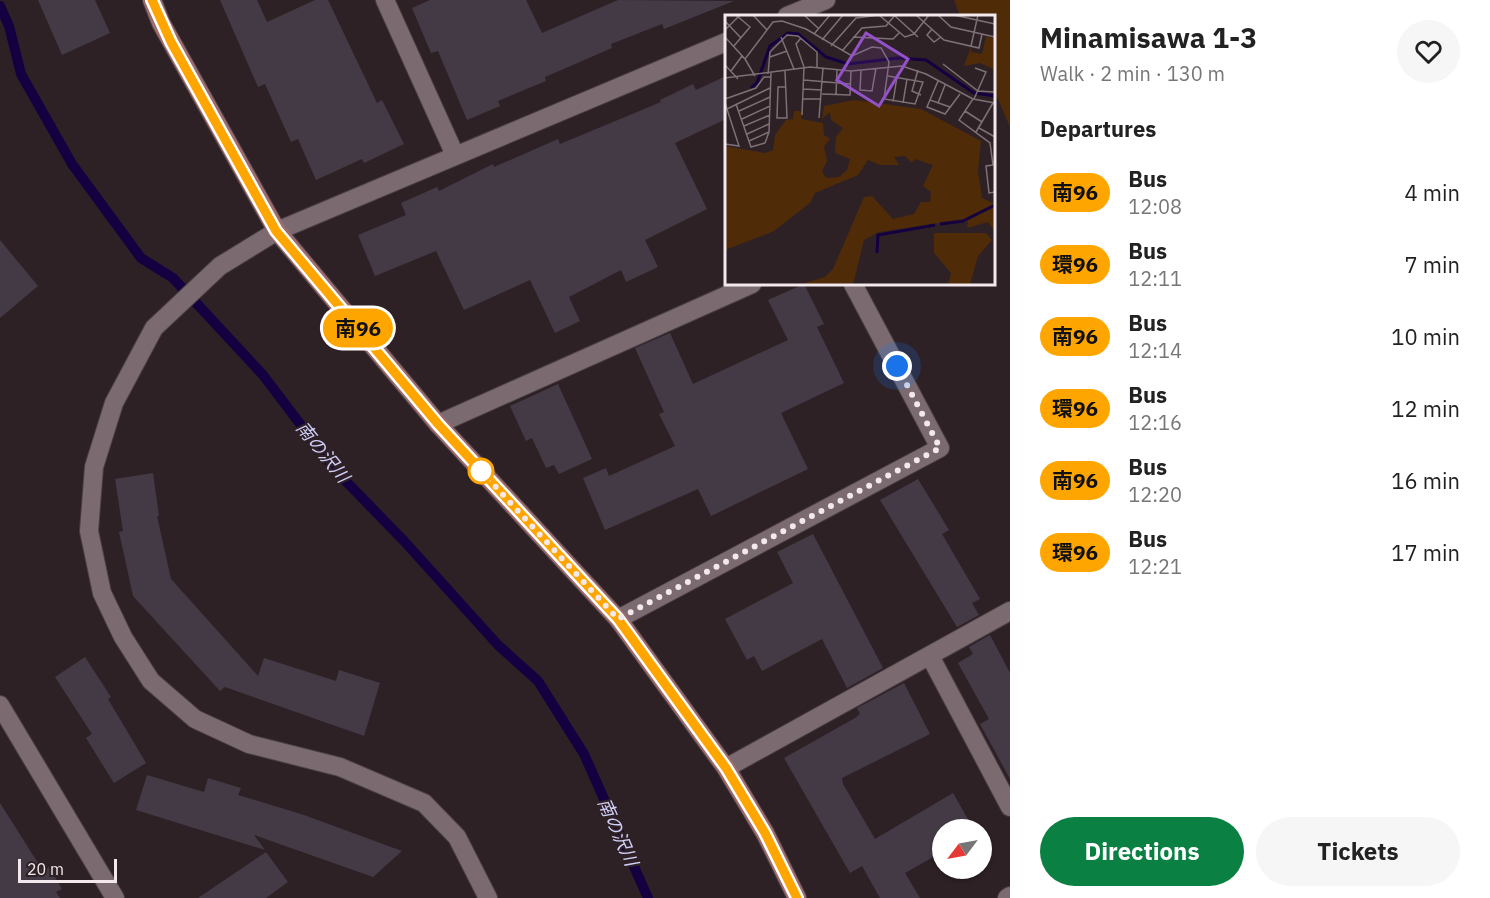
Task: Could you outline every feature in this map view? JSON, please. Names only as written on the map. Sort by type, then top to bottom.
[{"type":"street","points":[[152,0],[166,33],[276,231],[438,424],[618,619],[726,768],[765,833],[796,898]]},
{"type":"street","points":[[385,0],[455,155]]},
{"type":"street","points":[[789,15],[826,0]]},
{"type":"street","points":[[488,898],[457,837],[424,803],[340,767],[249,744],[195,718],[152,681],[123,637],[102,594],[89,531],[94,467],[114,403],[154,327],[220,266],[276,231],[725,42]]},
{"type":"street","points":[[438,424],[750,285]]},
{"type":"street","points":[[618,619],[940,448],[854,285]]},
{"type":"street","points":[[726,768],[1010,611]]},
{"type":"street","points":[[930,656],[1010,807]]},
{"type":"street","points":[[0,705],[115,898]]},
{"type":"shaded area","points":[[954,0],[1010,0],[1010,127],[995,92],[995,15],[960,15]]},
{"type":"building","points":[[38,0],[95,0],[110,33],[62,55]]},
{"type":"building","points":[[220,0],[257,0],[267,22],[315,0],[328,0],[377,103],[382,100],[404,144],[364,163],[362,159],[316,180],[298,139],[291,142],[265,84],[258,87]]},
{"type":"building","points":[[430,0],[526,0],[542,33],[618,0],[734,1],[664,29],[662,24],[611,44],[612,48],[545,77],[546,81],[498,101],[500,106],[467,120],[438,51],[431,53],[412,8]]},
{"type":"building","points":[[725,76],[725,119],[675,143],[707,209],[645,240],[658,267],[626,282],[621,270],[569,297],[580,321],[555,333],[530,280],[464,310],[436,251],[375,276],[358,235],[406,215],[401,203],[437,187],[439,191],[493,164],[494,167],[558,139],[560,144],[661,102],[660,100],[693,84],[696,90]]},
{"type":"building","points":[[0,240],[38,286],[0,318]]},
{"type":"building","points":[[804,285],[824,324],[817,327],[844,383],[781,413],[808,469],[711,516],[698,489],[605,530],[583,478],[606,468],[609,476],[675,446],[659,414],[664,412],[635,348],[670,333],[693,384],[788,340],[768,300]]},
{"type":"building","points":[[558,384],[592,459],[559,474],[554,465],[546,468],[532,438],[526,441],[510,406]]},
{"type":"building","points":[[153,473],[159,516],[157,516],[171,579],[258,676],[264,658],[336,681],[339,670],[380,683],[364,736],[225,687],[220,691],[133,596],[119,532],[123,531],[115,479]]},
{"type":"building","points":[[918,479],[949,530],[942,534],[980,599],[972,603],[979,615],[957,627],[880,500]]},
{"type":"building","points":[[813,534],[883,668],[847,688],[822,639],[762,671],[754,656],[747,660],[725,619],[793,583],[777,552]]},
{"type":"building","points":[[990,635],[1010,673],[1010,779],[980,724],[989,719],[958,663],[973,654],[969,647]]},
{"type":"building","points":[[85,657],[111,697],[108,699],[146,763],[114,783],[86,738],[92,734],[55,677]]},
{"type":"building","points":[[904,683],[930,734],[842,778],[843,784],[875,839],[953,793],[968,819],[932,819],[932,858],[905,873],[920,898],[880,898],[862,866],[850,873],[784,758],[855,718],[860,714],[857,708]]},
{"type":"building","points":[[147,775],[204,792],[208,778],[241,788],[238,795],[304,815],[402,851],[373,877],[254,835],[265,850],[136,810]]},
{"type":"building","points":[[0,803],[43,871],[49,867],[62,889],[56,892],[60,898],[0,898]]},
{"type":"building","points":[[266,852],[288,882],[266,898],[198,898]]},
{"type":"waterway","name":"南の沢川","points":[[0,6],[9,26],[21,74],[72,164],[141,258],[173,278],[263,375],[335,470],[404,541],[498,645],[538,681],[584,754],[648,898]]},
{"type":"bus line","name":"南96","points":[[152,0],[171,42],[276,231],[438,424],[618,619],[726,768],[765,833],[797,898]]},
{"type":"route","points":[[481,471],[618,619],[940,448],[897,366]]}]
